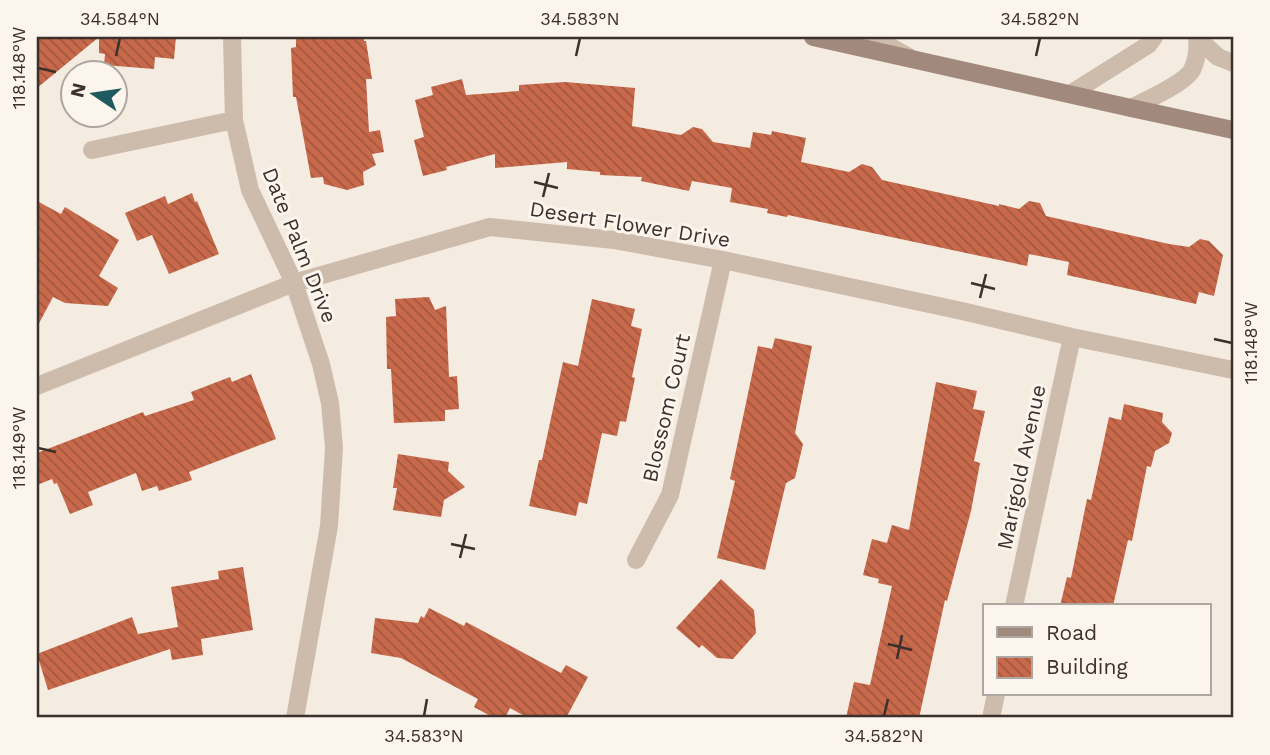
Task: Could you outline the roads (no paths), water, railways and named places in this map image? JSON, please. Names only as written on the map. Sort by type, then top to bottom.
[{"type":"main road","points":[[813,37],[1233,130]]},
{"type":"street","name":"Date Palm Drive","points":[[232,37],[234,120],[250,190],[294,283],[321,365],[330,403],[334,448],[329,526],[295,718]]},
{"type":"street","points":[[873,37],[916,60]]},
{"type":"street","points":[[1070,94],[1148,45],[1154,37]]},
{"type":"street","points":[[1197,38],[1218,57],[1233,63]]},
{"type":"street","points":[[1131,108],[1191,72],[1197,38]]},
{"type":"street","points":[[92,150],[234,120]]},
{"type":"street","name":"Desert Flower Drive","points":[[37,386],[294,283],[490,226],[614,240],[723,260],[1233,370]]},
{"type":"street","name":"Blossom Court","points":[[636,560],[670,495],[723,260]]},
{"type":"street","name":"Marigold Avenue","points":[[1014,604],[1072,337]]},
{"type":"street","points":[[991,718],[996,696]]}]
